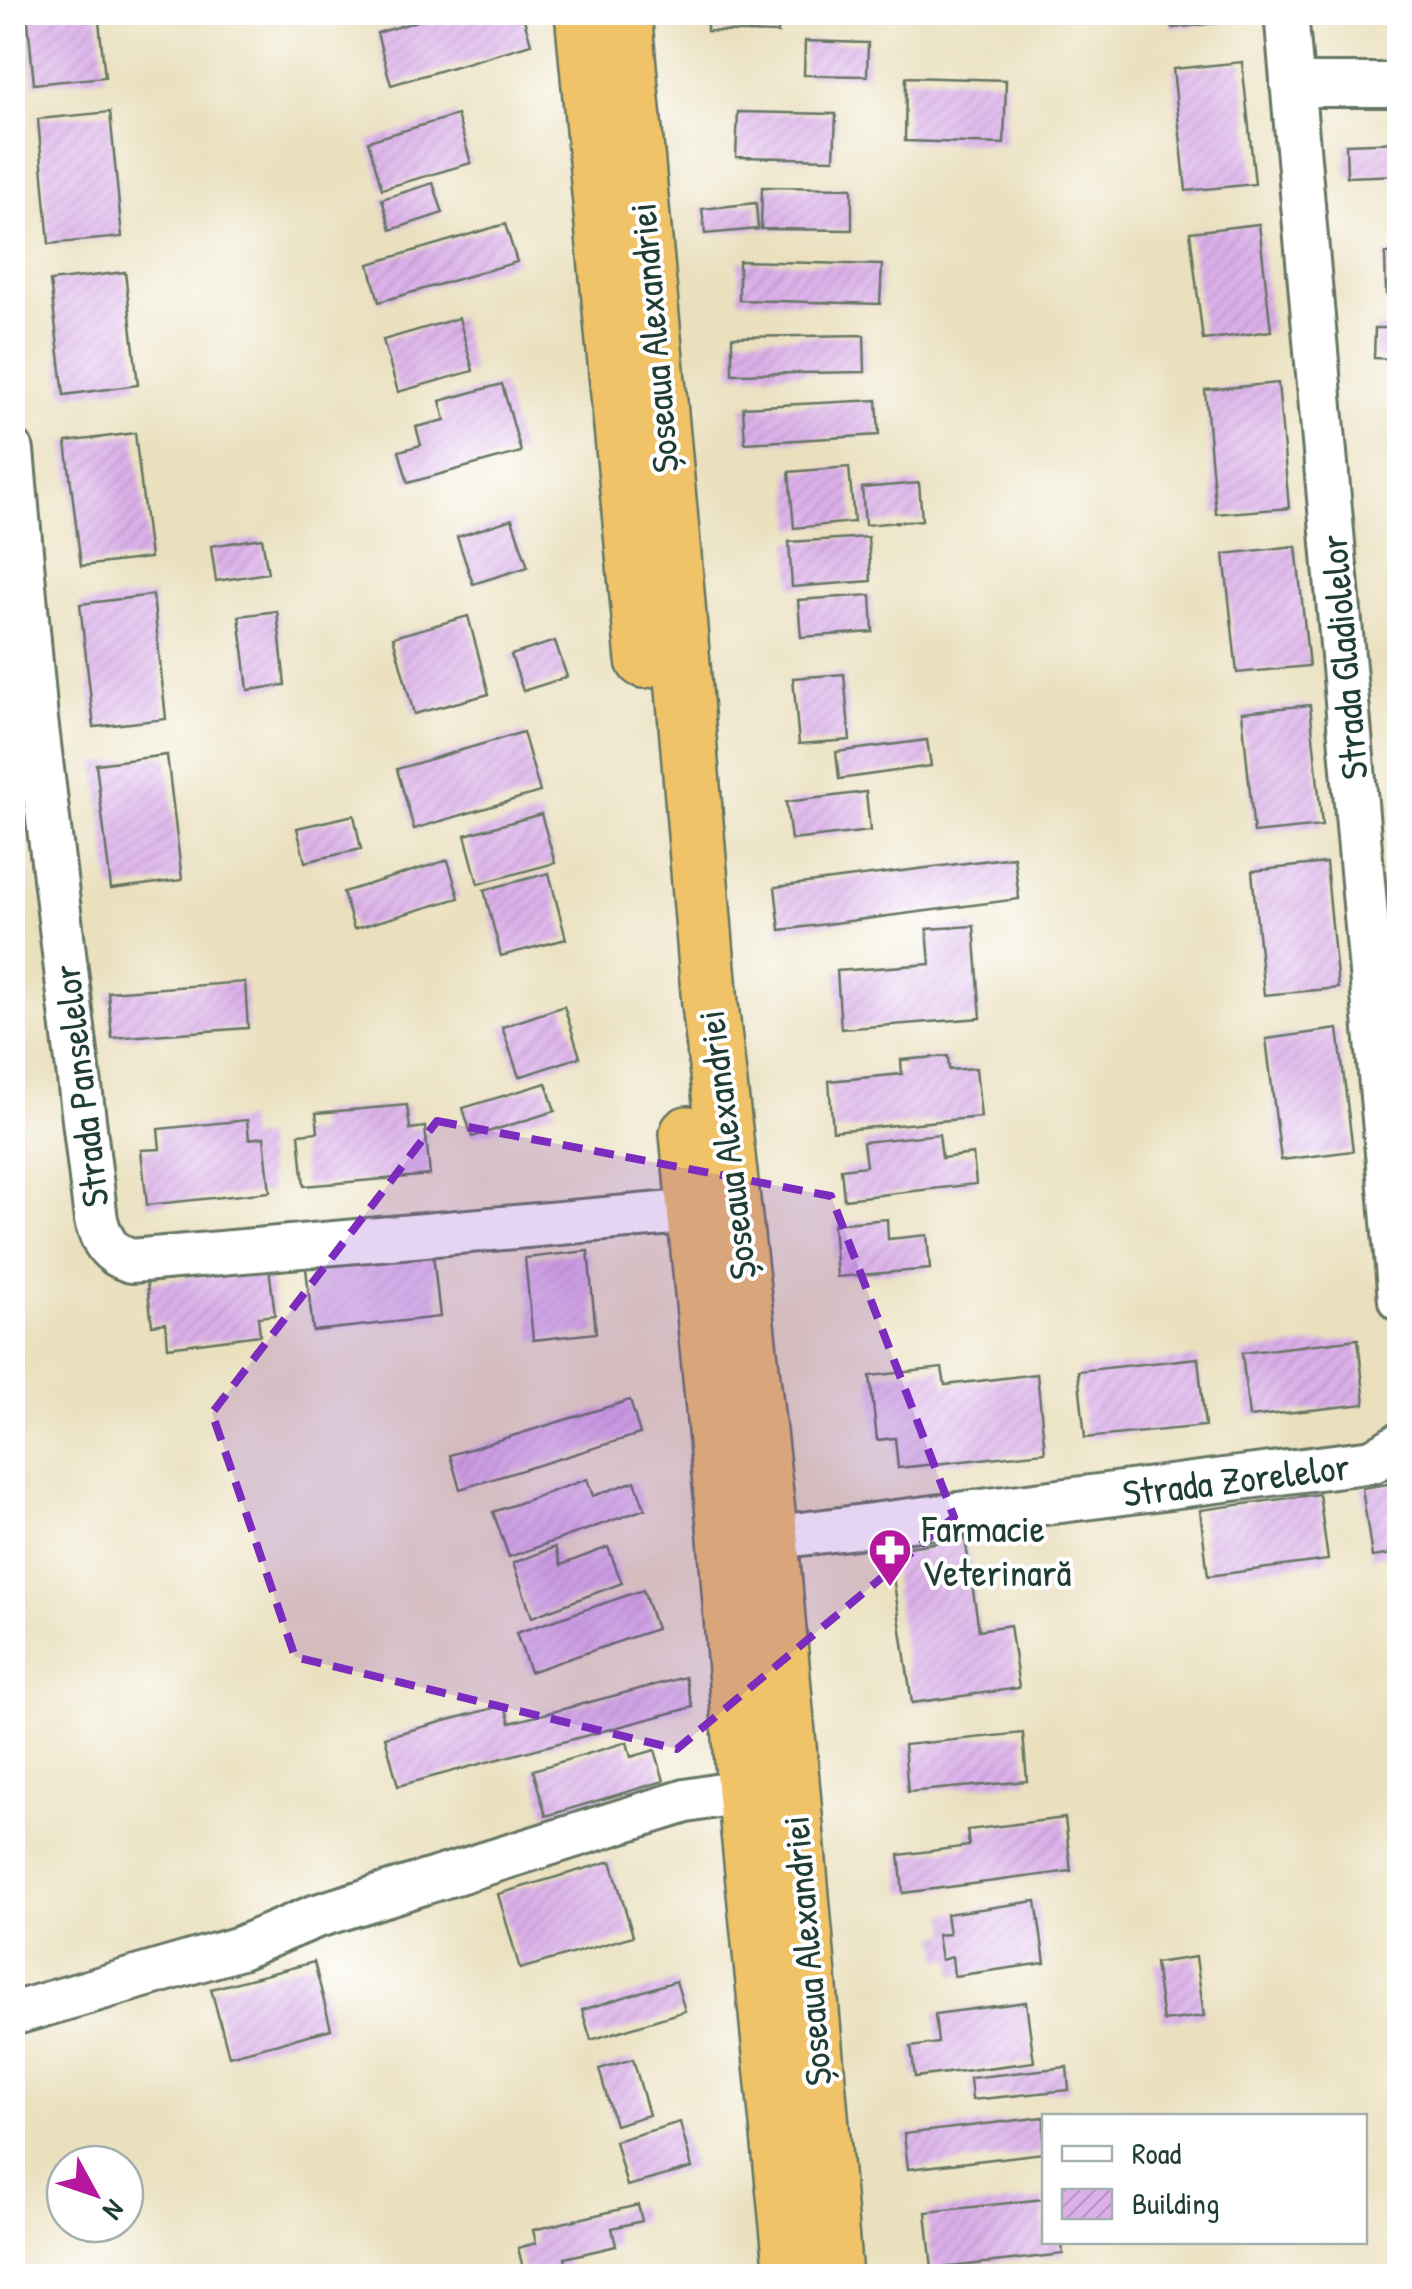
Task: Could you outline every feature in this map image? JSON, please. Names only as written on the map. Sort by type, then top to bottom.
[{"type":"highway","name":"Șoseaua Alexandriei","points":[[583,12],[723,1500],[745,1791],[793,2276]]},
{"type":"highway","name":"Șoseaua Alexandriei","points":[[623,12],[710,1004],[770,1538],[834,2276]]},
{"type":"street","name":"Strada Gladiolelor","points":[[1286,12],[1400,1300]]},
{"type":"street","points":[[1292,85],[1400,85]]},
{"type":"street","name":"Strada Panselelor","points":[[12,450],[24,722],[96,1220],[101,1238],[114,1255],[131,1261],[695,1211]]},
{"type":"street","name":"Strada Zorelelor","points":[[770,1538],[1373,1461],[1400,1444]]},
{"type":"street","points":[[12,2014],[240,1948],[314,1917],[686,1801],[745,1791]]},
{"type":"highlighted area","points":[[437,1121],[831,1196],[954,1517],[677,1749],[295,1657],[212,1413]]},
{"type":"building","points":[[27,12],[98,12],[105,77],[34,84]]},
{"type":"building","points":[[416,12],[522,12],[531,44],[391,85],[377,33],[418,21]]},
{"type":"building","points":[[707,12],[779,12],[778,33],[707,31]]},
{"type":"building","points":[[1170,12],[1243,12],[1243,20],[1172,28]]},
{"type":"building","points":[[805,41],[868,43],[867,76],[804,75]]},
{"type":"building","points":[[1242,62],[1255,184],[1186,191],[1173,69]]},
{"type":"building","points":[[906,77],[1006,80],[1004,144],[905,141]]},
{"type":"building","points":[[110,112],[122,237],[49,244],[38,119]]},
{"type":"building","points":[[738,112],[836,114],[834,159],[736,157]]},
{"type":"building","points":[[457,115],[471,163],[382,189],[368,141]]},
{"type":"building","points":[[1400,142],[1400,175],[1347,177],[1346,144]]},
{"type":"building","points":[[433,183],[443,213],[391,230],[382,199]]},
{"type":"building","points":[[762,187],[852,188],[852,230],[761,229]]},
{"type":"building","points":[[756,203],[758,229],[705,234],[702,209]]},
{"type":"building","points":[[505,224],[517,262],[379,302],[369,264]]},
{"type":"building","points":[[1259,224],[1271,331],[1203,340],[1190,232]]},
{"type":"building","points":[[1400,253],[1400,294],[1386,294],[1385,254]]},
{"type":"building","points":[[739,261],[882,265],[880,304],[739,300]]},
{"type":"building","points":[[125,272],[138,385],[64,395],[50,281]]},
{"type":"building","points":[[1394,313],[1400,313],[1400,359],[1374,358],[1375,328],[1394,328]]},
{"type":"building","points":[[459,318],[473,371],[398,392],[383,340]]},
{"type":"building","points":[[864,335],[865,372],[732,374],[732,337]]},
{"type":"building","points":[[1278,383],[1289,508],[1216,514],[1205,390]]},
{"type":"building","points":[[502,384],[521,452],[408,483],[399,451],[421,445],[416,427],[445,420],[440,401]]},
{"type":"building","points":[[877,400],[879,435],[745,443],[743,407]]},
{"type":"building","points":[[135,433],[150,558],[81,566],[66,442]]},
{"type":"building","points":[[849,467],[854,522],[794,528],[789,472]]},
{"type":"building","points":[[919,483],[922,520],[865,525],[862,488]]},
{"type":"building","points":[[512,519],[528,567],[473,584],[457,537]]},
{"type":"building","points":[[868,537],[871,581],[792,587],[789,542]]},
{"type":"building","points":[[262,538],[268,573],[216,581],[211,546]]},
{"type":"building","points":[[1296,546],[1309,666],[1237,673],[1224,554]]},
{"type":"building","points":[[153,595],[166,719],[94,727],[80,604]]},
{"type":"building","points":[[871,595],[873,632],[801,637],[798,600]]},
{"type":"building","points":[[277,611],[285,685],[248,690],[239,616]]},
{"type":"building","points":[[468,616],[489,694],[414,714],[393,637]]},
{"type":"building","points":[[555,641],[567,677],[523,691],[511,655]]},
{"type":"building","points":[[1400,653],[1400,693],[1391,694],[1387,654]]},
{"type":"building","points":[[844,674],[850,740],[799,744],[793,678]]},
{"type":"building","points":[[1310,705],[1322,826],[1254,833],[1242,712]]},
{"type":"building","points":[[523,732],[540,792],[414,829],[397,769]]},
{"type":"building","points":[[927,740],[931,766],[839,779],[836,752]]},
{"type":"building","points":[[167,755],[182,880],[111,889],[96,764]]},
{"type":"building","points":[[866,792],[870,831],[791,840],[786,802]]},
{"type":"building","points":[[541,814],[555,863],[478,884],[465,835]]},
{"type":"building","points":[[354,815],[361,849],[305,862],[297,828]]},
{"type":"building","points":[[1014,857],[1019,899],[780,930],[775,887]]},
{"type":"building","points":[[448,860],[459,898],[354,929],[343,892]]},
{"type":"building","points":[[1326,863],[1338,988],[1264,995],[1252,871]]},
{"type":"building","points":[[549,873],[566,939],[501,956],[484,890]]},
{"type":"building","points":[[974,926],[981,1018],[841,1029],[837,971],[930,964],[927,929]]},
{"type":"building","points":[[245,982],[248,1028],[112,1038],[108,992]]},
{"type":"building","points":[[564,1006],[580,1057],[519,1077],[502,1027]]},
{"type":"building","points":[[1338,1029],[1353,1151],[1281,1160],[1266,1039]]},
{"type":"building","points":[[948,1056],[949,1070],[976,1068],[981,1117],[833,1131],[829,1081],[902,1074],[901,1060]]},
{"type":"building","points":[[546,1083],[555,1111],[472,1137],[463,1108]]},
{"type":"building","points":[[407,1105],[410,1129],[425,1127],[430,1175],[304,1186],[299,1134],[318,1132],[316,1113]]},
{"type":"building","points":[[247,1120],[249,1139],[264,1137],[270,1192],[147,1205],[141,1150],[160,1149],[158,1129]]},
{"type":"building","points":[[939,1134],[942,1158],[973,1154],[976,1184],[844,1199],[841,1169],[866,1166],[863,1142]]},
{"type":"building","points":[[887,1219],[888,1239],[927,1235],[930,1269],[837,1277],[833,1224]]},
{"type":"building","points":[[588,1251],[596,1333],[533,1340],[525,1258]]},
{"type":"building","points":[[433,1254],[440,1317],[313,1331],[306,1268]]},
{"type":"building","points":[[269,1267],[275,1315],[258,1317],[260,1335],[168,1347],[166,1323],[152,1325],[147,1283]]},
{"type":"building","points":[[1358,1339],[1365,1404],[1249,1417],[1242,1353]]},
{"type":"building","points":[[1198,1358],[1205,1426],[1085,1438],[1078,1371]]},
{"type":"building","points":[[942,1368],[945,1385],[1037,1374],[1045,1452],[898,1468],[895,1438],[877,1440],[870,1376]]},
{"type":"building","points":[[630,1400],[640,1434],[460,1489],[450,1455]]},
{"type":"building","points":[[587,1479],[593,1496],[635,1481],[645,1509],[509,1557],[493,1512]]},
{"type":"building","points":[[1400,1482],[1400,1553],[1372,1557],[1362,1488]]},
{"type":"building","points":[[1319,1494],[1328,1560],[1208,1576],[1200,1510]]},
{"type":"building","points":[[965,1538],[979,1630],[1010,1625],[1019,1688],[912,1703],[889,1550]]},
{"type":"building","points":[[555,1547],[561,1565],[608,1547],[622,1583],[532,1617],[513,1563]]},
{"type":"building","points":[[643,1590],[656,1629],[530,1672],[516,1633]]},
{"type":"building","points":[[685,1677],[693,1707],[398,1786],[385,1737],[505,1705],[510,1723]]},
{"type":"building","points":[[1023,1733],[1027,1781],[908,1792],[904,1745]]},
{"type":"building","points":[[627,1742],[631,1757],[655,1750],[664,1781],[546,1816],[533,1770]]},
{"type":"building","points":[[1065,1818],[1071,1871],[903,1893],[899,1855],[969,1846],[967,1830]]},
{"type":"building","points":[[611,1861],[633,1936],[520,1969],[498,1894]]},
{"type":"building","points":[[1036,1901],[1045,1963],[954,1976],[952,1957],[941,1960],[937,1935],[949,1934],[946,1914]]},
{"type":"building","points":[[1196,1957],[1204,2016],[1163,2021],[1155,1963]]},
{"type":"building","points":[[314,1962],[331,2029],[229,2056],[211,1989]]},
{"type":"building","points":[[676,1981],[685,2011],[591,2040],[582,2010]]},
{"type":"building","points":[[1026,2002],[1034,2062],[915,2077],[911,2047],[938,2043],[935,2014]]},
{"type":"building","points":[[633,2059],[649,2115],[615,2125],[599,2069]]},
{"type":"building","points":[[1067,2067],[1069,2090],[972,2100],[970,2078]]},
{"type":"building","points":[[1042,2117],[1042,2153],[908,2169],[904,2134]]},
{"type":"building","points":[[680,2122],[692,2168],[627,2186],[615,2141]]},
{"type":"building","points":[[1042,2199],[1042,2244],[1062,2244],[1063,2254],[932,2269],[926,2212]]},
{"type":"building","points":[[638,2205],[642,2221],[612,2228],[616,2246],[565,2258],[568,2271],[525,2276],[518,2248],[536,2243],[533,2230]]},
{"type":"place","name":"Farmacie Veterinară","points":[[890,1588]]}]
